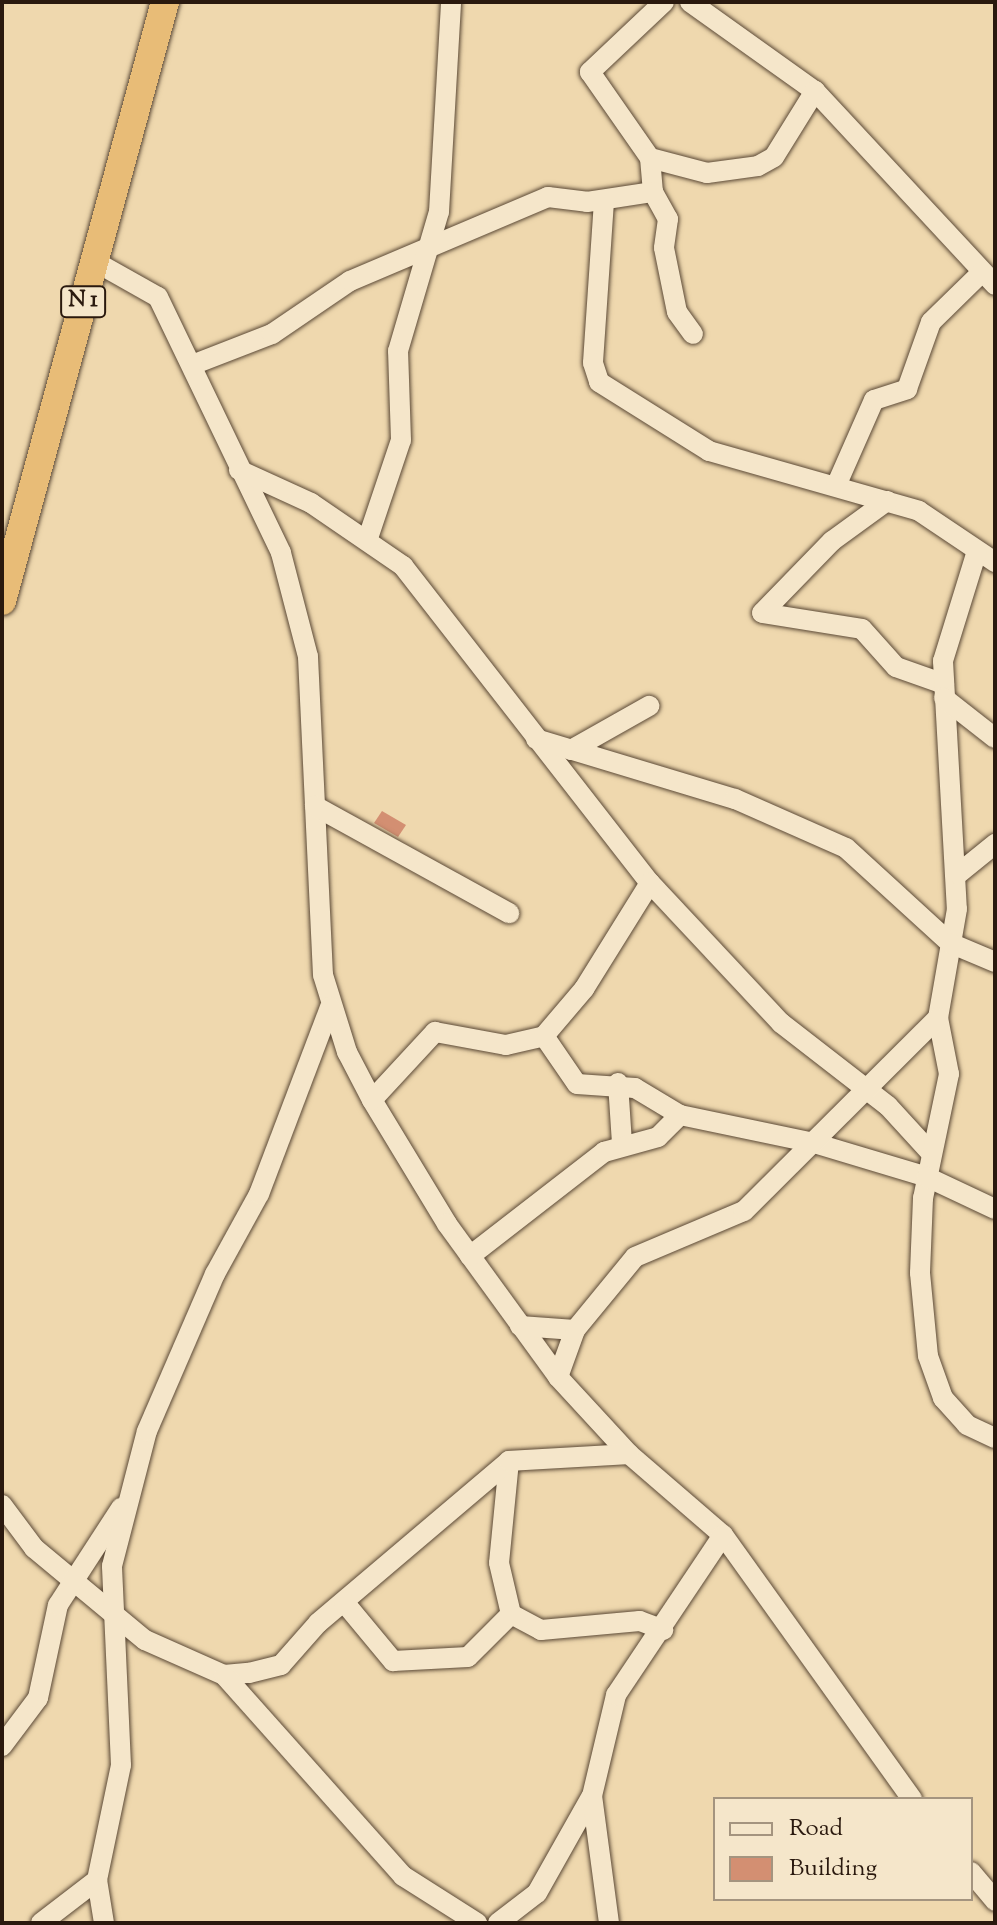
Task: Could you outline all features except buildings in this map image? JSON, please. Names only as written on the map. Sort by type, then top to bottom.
[{"type":"highway","name":"N 1","points":[[2,601],[165,2]]},
{"type":"street","points":[[368,538],[401,440],[398,351],[433,246],[451,2]]},
{"type":"street","points":[[664,2],[590,67],[650,158],[653,192],[668,219],[664,248],[677,312],[693,334]]},
{"type":"street","points":[[690,2],[815,91],[988,278],[931,322],[907,389],[874,400],[836,486]]},
{"type":"street","points":[[650,158],[707,173],[758,166],[774,157],[815,91]]},
{"type":"street","points":[[192,365],[272,334],[350,281],[548,197],[604,201],[653,192]]},
{"type":"street","points":[[604,201],[593,363],[599,382],[723,457],[919,511],[986,556],[943,661],[944,774],[958,874],[938,1018],[949,1074],[927,1177],[920,1273],[928,1356],[955,1415],[995,1438]]},
{"type":"street","points":[[94,261],[158,297],[192,365],[296,603],[308,657],[317,918],[330,1007],[372,1100],[470,1256],[558,1377],[629,1454],[723,1535],[911,1797]]},
{"type":"street","points":[[239,470],[368,538],[403,566],[650,883],[781,1023],[862,1087],[931,1153]]},
{"type":"street","points":[[887,501],[832,541],[762,613],[862,629],[896,667],[944,691],[995,738]]},
{"type":"street","points":[[571,750],[649,706]]},
{"type":"street","points":[[536,739],[735,799],[846,848],[950,943],[995,962]]},
{"type":"street","points":[[315,806],[509,913]]},
{"type":"street","points":[[958,874],[995,844]]},
{"type":"street","points":[[372,1100],[435,1032],[506,1045],[544,1036],[584,989],[650,883]]},
{"type":"street","points":[[104,1923],[97,1880],[121,1765],[112,1566],[147,1431],[215,1274],[259,1194],[330,1007]]},
{"type":"street","points":[[558,1377],[575,1330],[635,1257],[744,1211],[814,1143],[862,1087],[938,1018]]},
{"type":"street","points":[[544,1036],[577,1084],[618,1083],[680,1115],[814,1143],[927,1177],[995,1209]]},
{"type":"street","points":[[618,1083],[622,1144]]},
{"type":"street","points":[[470,1256],[622,1144],[658,1137],[680,1115]]},
{"type":"street","points":[[520,1326],[575,1330]]},
{"type":"street","points":[[224,1675],[281,1665],[344,1602],[509,1461],[629,1454]]},
{"type":"street","points":[[509,1461],[499,1563],[511,1614],[541,1630],[640,1621],[663,1630]]},
{"type":"street","points":[[2,1746],[38,1698],[58,1605],[130,1495]]},
{"type":"street","points":[[2,1505],[34,1548],[75,1577],[116,1619],[224,1675],[403,1876],[477,1923]]},
{"type":"street","points":[[498,1923],[537,1893],[592,1796],[620,1685],[663,1630],[723,1535]]},
{"type":"street","points":[[344,1602],[393,1661],[468,1657],[511,1614]]},
{"type":"street","points":[[592,1796],[609,1923]]},
{"type":"street","points":[[973,1874],[995,1901]]},
{"type":"street","points":[[41,1923],[97,1880]]}]
